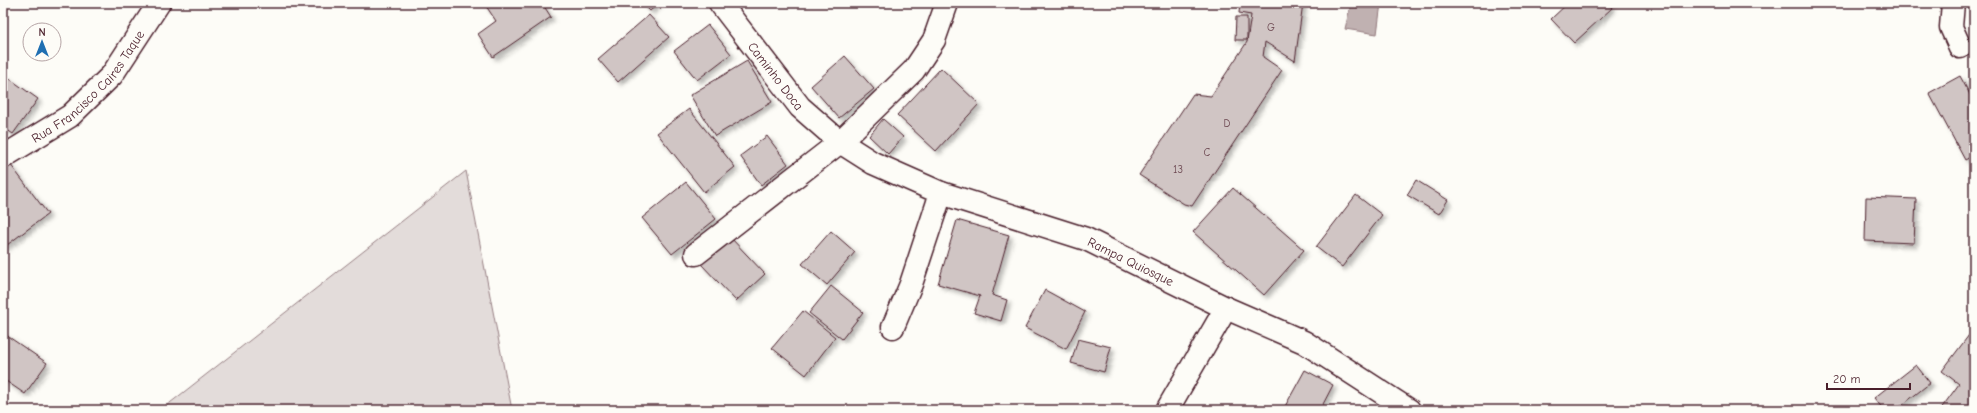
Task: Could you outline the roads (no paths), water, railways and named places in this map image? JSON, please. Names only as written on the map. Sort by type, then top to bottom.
[{"type":"street","name":"Rua Francisco Caires Taque","points":[[3,157],[70,116],[112,74],[159,3]]},
{"type":"street","name":"Caminho Doca","points":[[720,3],[800,107],[840,142]]},
{"type":"street","points":[[696,254],[840,142],[914,70],[934,40],[947,3]]},
{"type":"street","points":[[1953,3],[1951,27],[1960,47]]},
{"type":"street","name":"Rampa Quiosque","points":[[840,142],[873,163],[941,193],[1086,239],[1226,308],[1304,342],[1409,410]]},
{"type":"street","points":[[893,327],[911,284],[941,193]]},
{"type":"street","points":[[1166,410],[1226,308]]}]
